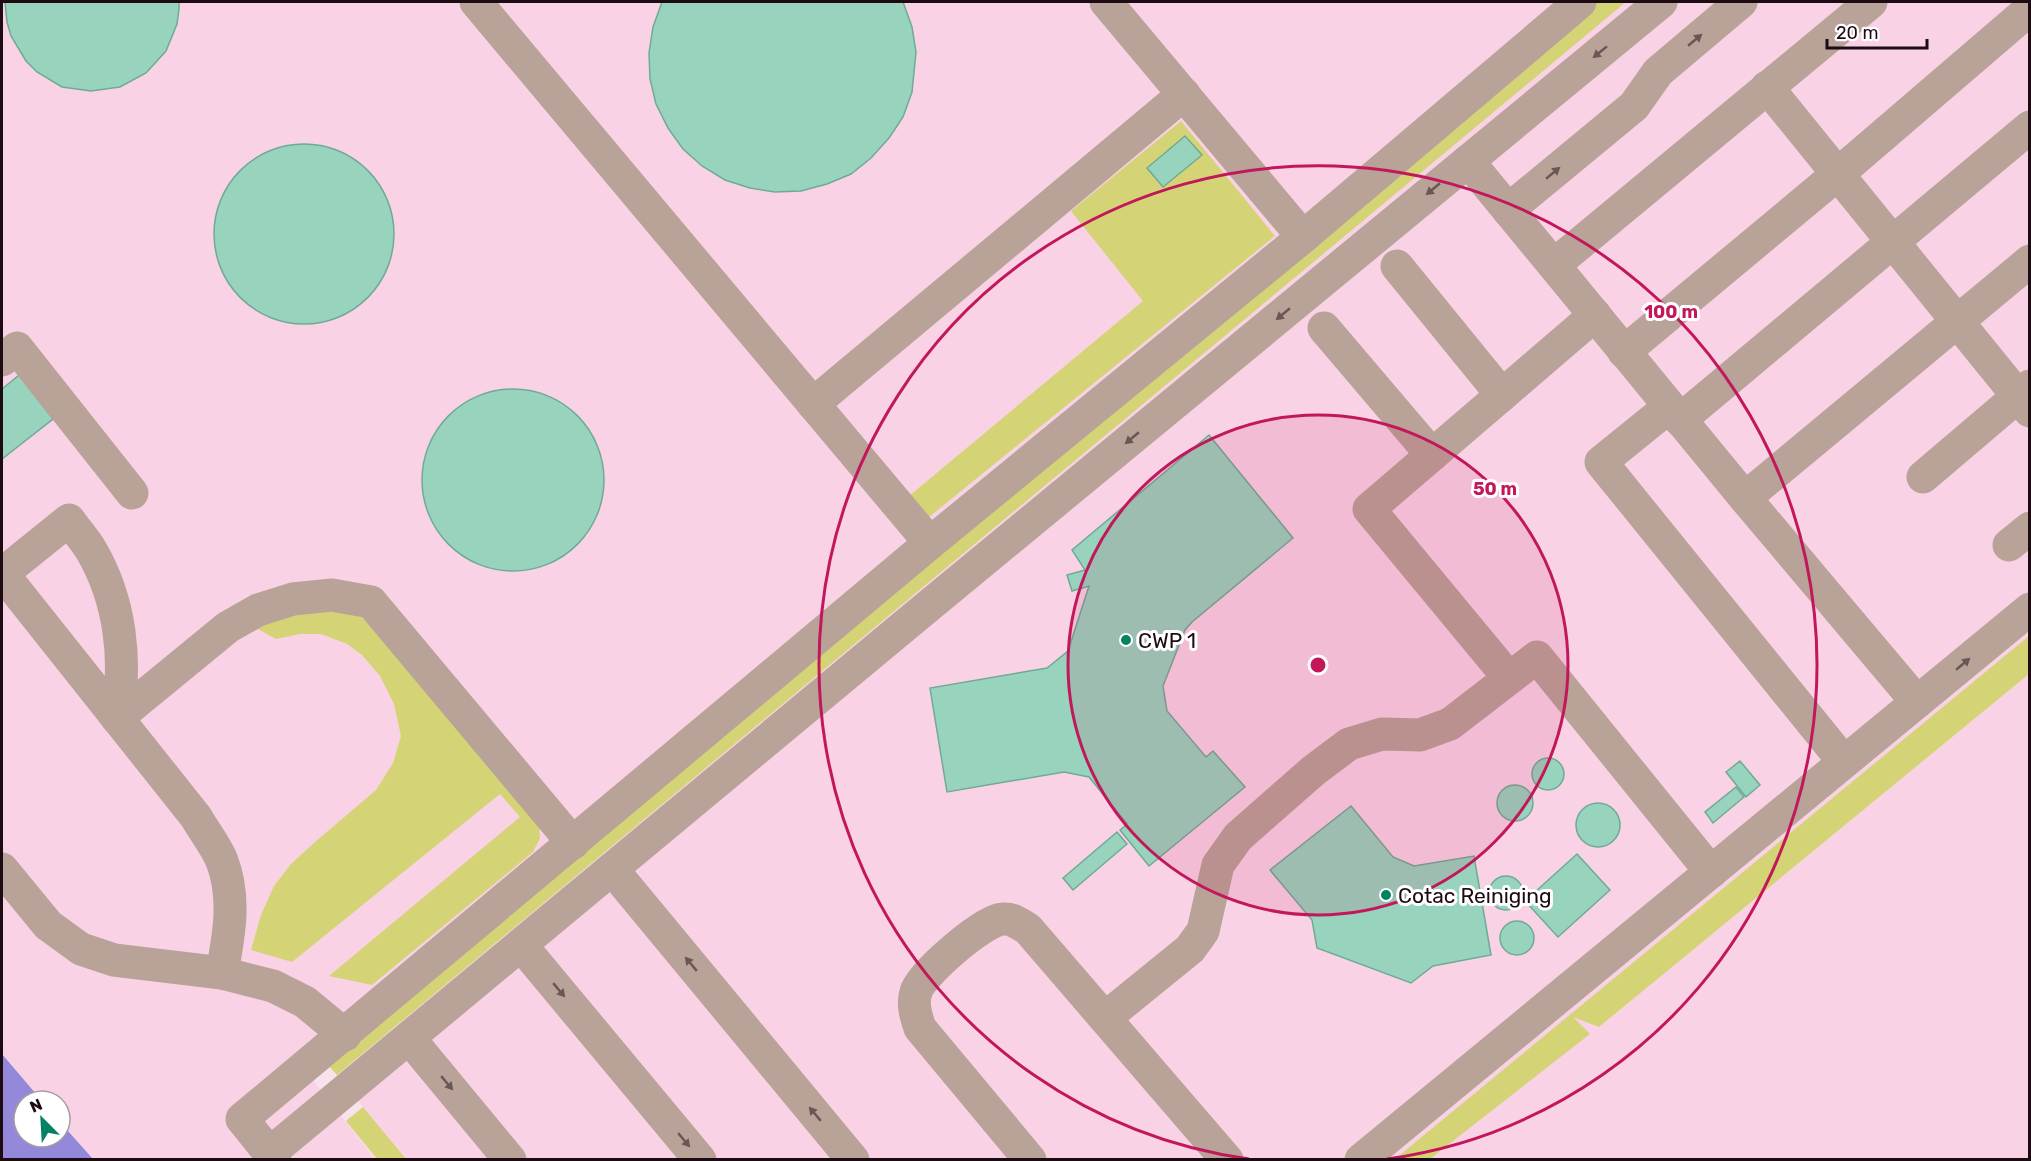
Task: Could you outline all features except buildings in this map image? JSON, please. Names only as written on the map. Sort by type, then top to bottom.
[{"type":"lane","points":[[476,2],[930,543]]},
{"type":"lane","points":[[1106,2],[1303,237]]},
{"type":"lane","points":[[1580,2],[1303,237],[930,543],[242,1119],[272,1156],[409,1038],[612,869],[1661,2]]},
{"type":"lane","points":[[1508,210],[1634,106],[1658,72],[1741,2]]},
{"type":"lane","points":[[1554,265],[1871,2]]},
{"type":"lane","points":[[1624,352],[1839,173],[2030,9]]},
{"type":"lane","points":[[1625,31],[1658,72]]},
{"type":"lane","points":[[1767,87],[1958,321],[2026,397],[1923,477]]},
{"type":"lane","points":[[813,404],[1184,94]]},
{"type":"lane","points":[[1844,762],[1601,462],[1675,413],[1893,241],[2030,127]]},
{"type":"lane","points":[[1468,161],[1745,498],[1917,702]]},
{"type":"lane","points":[[1745,498],[2030,261]]},
{"type":"lane","points":[[1397,266],[1502,395]]},
{"type":"lane","points":[[1509,678],[1369,509],[1595,315]]},
{"type":"lane","points":[[1324,328],[1432,455]]},
{"type":"lane","points":[[2,360],[17,348],[132,493]]},
{"type":"lane","points":[[117,718],[122,692],[119,622],[106,578],[91,549],[69,520],[2,574],[196,817],[222,861],[231,898],[229,932],[222,973]]},
{"type":"lane","points":[[117,718],[228,627],[258,610],[293,599],[332,595],[371,602],[573,843]]},
{"type":"lane","points":[[1361,1160],[2030,609]]},
{"type":"lane","points":[[1105,1018],[1190,949],[1203,931],[1218,865],[1238,837],[1313,771],[1349,744],[1382,734],[1420,735],[1450,724],[1537,657],[1711,872]]},
{"type":"lane","points":[[2,869],[48,925],[81,949],[114,960],[222,973],[273,986],[305,1002],[345,1035]]},
{"type":"lane","points":[[612,869],[853,1160]]},
{"type":"lane","points":[[1030,1160],[920,1028],[914,1009],[916,991],[924,976],[985,924],[1002,918],[1016,921],[1028,929],[1227,1160]]},
{"type":"lane","points":[[521,945],[700,1160]]},
{"type":"lane","points":[[409,1038],[510,1160]]},
{"type":"shaded area","points":[[2,2],[1598,2],[312,1079],[376,1160],[93,1159],[72,1135],[72,1089],[32,1089],[2,1054]]},
{"type":"shaded area","points":[[1598,2],[1626,2],[337,1075],[328,1065]]},
{"type":"shaded area","points":[[1626,2],[2029,2],[2029,636],[1599,1027],[2029,674],[2029,1159],[1430,1159],[1449,1144],[1571,1016],[1395,1160],[405,1159],[337,1075]]},
{"type":"shaded area","points":[[1181,121],[1275,236],[928,518],[909,496],[1143,301],[1071,211]]},
{"type":"shaded area","points":[[314,607],[360,613],[539,827],[540,838],[533,852],[372,985],[329,976],[520,817],[500,794],[292,962],[251,950],[261,915],[274,886],[291,864],[376,790],[393,763],[401,736],[394,704],[380,676],[362,655],[347,644],[321,634],[300,634],[276,639],[256,628]]},
{"type":"shaded area","points":[[2029,636],[2029,674],[1599,1027],[1573,1017],[1590,1034],[1430,1159],[1395,1159]]},
{"type":"shaded area","points":[[2,1054],[32,1089],[12,1089],[12,1149],[72,1149],[72,1135],[93,1159],[2,1159]]},
{"type":"shaded area","points":[[363,1107],[406,1159],[377,1159],[346,1121]]},
{"type":"place","name":"CWP 1","points":[[1126,640]]},
{"type":"place","name":"Cotac Reiniging","points":[[1386,895]]}]
